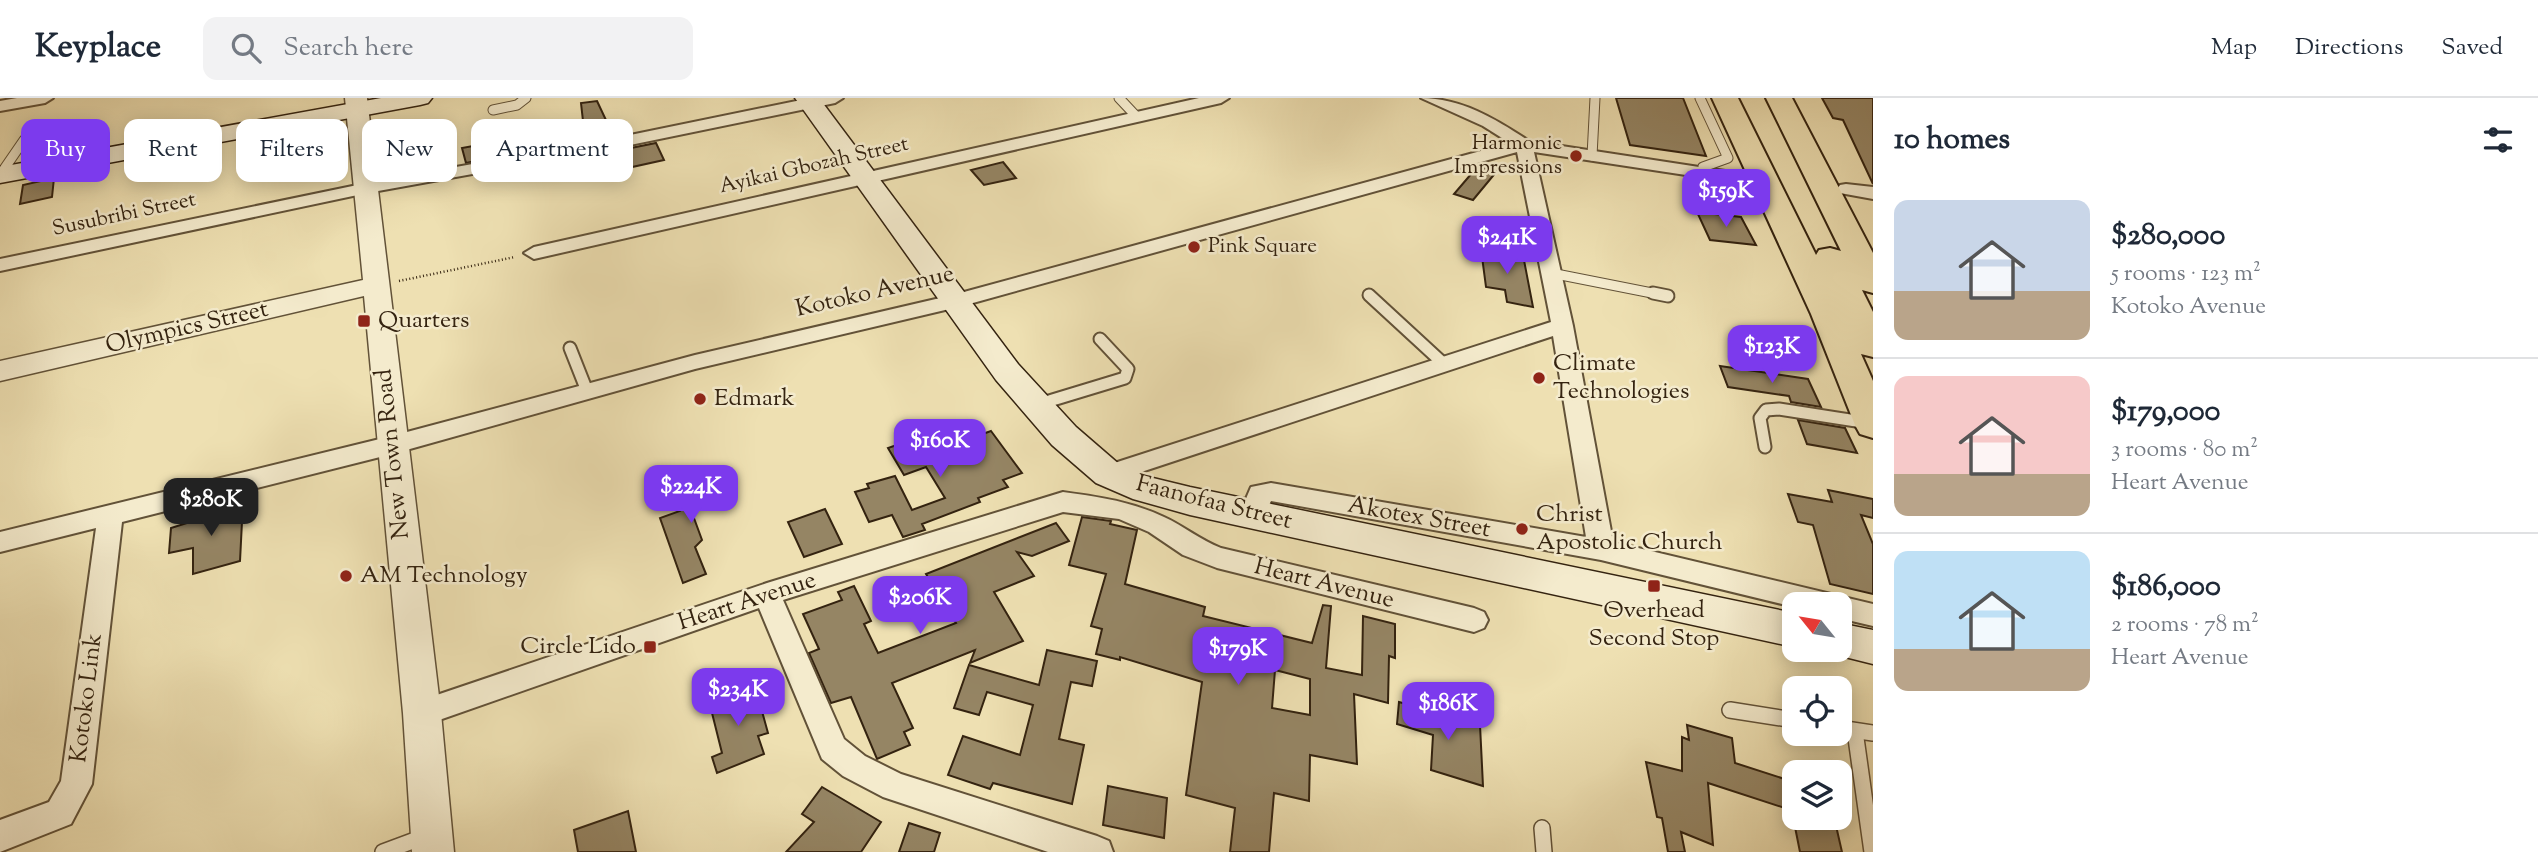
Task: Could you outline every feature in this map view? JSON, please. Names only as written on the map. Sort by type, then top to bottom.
[{"type":"main road","points":[[0,175],[356,104],[419,98]]},
{"type":"main road","points":[[1725,98],[1836,333],[1873,424]]},
{"type":"main road","points":[[1753,98],[1873,345]]},
{"type":"main road","points":[[1779,98],[1871,278]]},
{"type":"main road","points":[[1799,98],[1859,191],[1873,235]]},
{"type":"main road","name":"Faanofaa Street","points":[[817,100],[865,177],[955,301],[1036,405],[1064,436],[1108,474],[1146,489],[1252,515],[1782,627]]},
{"type":"main road","points":[[1852,643],[1873,647]]},
{"type":"street","points":[[0,106],[45,98]]},
{"type":"street","name":"Ayikai Gbozah Street","points":[[534,253],[1222,98]]},
{"type":"street","points":[[1429,98],[1489,122],[1524,145],[1562,326],[1601,550]]},
{"type":"street","name":"Susubribi Street","points":[[0,265],[367,188],[601,146],[817,100]]},
{"type":"street","name":"New Town Road","points":[[356,104],[422,713],[433,843]]},
{"type":"street","name":"Kotoko Avenue","points":[[0,542],[392,445],[695,362],[955,301],[1524,145],[1765,182]]},
{"type":"street","name":"Olympics Street","points":[[0,371],[374,286]]},
{"type":"street","points":[[1108,474],[1562,326]]},
{"type":"street","name":"Akotex Street","points":[[1252,515],[1260,494],[1270,492],[1601,550],[1782,593]]},
{"type":"street","name":"Heart Avenue","points":[[422,713],[767,594],[1063,502],[1123,510],[1158,526],[1192,548],[1217,558],[1474,620]]},
{"type":"street","name":"Kotoko Link","points":[[0,836],[60,813],[76,784],[110,515]]},
{"type":"street","points":[[767,594],[833,749],[853,766],[894,787],[1097,852]]},
{"type":"street","points":[[1852,610],[1873,615]]},
{"type":"lane","points":[[493,110],[517,105],[526,98]]},
{"type":"lane","points":[[1119,98],[1136,116]]},
{"type":"lane","points":[[1592,156],[1595,98]]},
{"type":"lane","points":[[1700,98],[1728,158],[1724,162],[1703,167],[1704,173]]},
{"type":"lane","points":[[0,175],[21,144]]},
{"type":"lane","points":[[1551,273],[1668,296]]},
{"type":"lane","points":[[1369,295],[1445,365]]},
{"type":"lane","points":[[1036,405],[1125,379],[1128,369],[1100,339]]},
{"type":"lane","points":[[570,348],[587,391]]},
{"type":"lane","points":[[1765,447],[1760,418],[1766,410],[1779,409],[1873,424]]},
{"type":"lane","points":[[1730,710],[1782,718]]},
{"type":"lane","points":[[1852,730],[1873,733]]},
{"type":"lane","points":[[1852,746],[1867,799],[1872,852]]},
{"type":"lane","points":[[1542,828],[1544,852]]},
{"type":"lane","points":[[383,852],[433,843]]},
{"type":"path","points":[[374,286],[534,253]]},
{"type":"building","points":[[1616,98],[1683,98],[1706,156],[1630,145]]},
{"type":"building","points":[[1822,98],[1873,98],[1873,184],[1843,120],[1833,118]]},
{"type":"building","points":[[597,101],[605,119],[583,119],[581,103]]},
{"type":"building","points":[[656,143],[664,160],[633,167],[633,148]]},
{"type":"building","points":[[471,146],[471,162],[466,163],[462,148]]},
{"type":"building","points":[[1003,162],[1016,178],[984,185],[971,170]]},
{"type":"building","points":[[1478,166],[1497,171],[1473,200],[1454,194]]},
{"type":"building","points":[[54,182],[52,197],[20,204],[23,185]]},
{"type":"building","points":[[1697,212],[1741,217],[1756,245],[1710,240]]},
{"type":"building","points":[[1481,249],[1523,255],[1533,307],[1507,302],[1505,290],[1486,287]]},
{"type":"building","points":[[1720,366],[1808,379],[1821,407],[1791,402],[1789,396],[1728,387]]},
{"type":"building","points":[[1798,420],[1845,428],[1857,453],[1807,444]]},
{"type":"building","points":[[991,431],[1022,473],[1003,480],[1008,487],[978,498],[980,502],[922,524],[925,530],[903,537],[892,515],[869,522],[855,492],[869,488],[867,484],[895,476],[912,510],[945,498],[926,467],[904,475],[888,448],[934,432],[944,448]]},
{"type":"building","points":[[718,476],[720,480],[725,479],[726,499],[691,510],[702,540],[695,547],[706,574],[683,583],[660,518],[680,511],[674,493],[686,489],[684,485]]},
{"type":"building","points":[[1828,490],[1873,499],[1873,518],[1861,515],[1873,544],[1873,594],[1830,584],[1813,525],[1798,522],[1788,494],[1832,502]]},
{"type":"building","points":[[243,502],[240,561],[193,574],[193,548],[169,553],[171,528],[206,517],[207,508]]},
{"type":"building","points":[[825,509],[842,544],[804,557],[788,522]]},
{"type":"building","points":[[1082,517],[1111,521],[1110,524],[1137,530],[1125,584],[1205,607],[1203,616],[1312,643],[1323,605],[1331,606],[1326,668],[1362,675],[1363,616],[1395,624],[1395,658],[1389,656],[1388,703],[1354,694],[1357,764],[1310,755],[1309,801],[1274,793],[1269,852],[1230,852],[1235,808],[1186,795],[1202,682],[1120,657],[1120,660],[1096,654],[1102,629],[1091,626],[1106,574],[1069,565]],"holes":[[[1275,670],[1310,679],[1310,715],[1272,708]]]},
{"type":"building","points":[[1056,523],[1069,541],[1032,556],[1017,552],[1034,576],[994,592],[1023,641],[970,663],[975,650],[892,683],[913,728],[904,732],[910,745],[877,759],[851,697],[831,703],[809,653],[819,649],[803,614],[842,600],[838,592],[854,586],[871,621],[864,624],[878,653],[956,623],[926,574]]},
{"type":"building","points":[[1047,650],[1097,661],[1092,686],[1071,682],[1059,739],[1084,745],[1072,804],[993,783],[990,789],[948,775],[963,736],[1020,755],[1033,705],[987,692],[979,715],[954,708],[969,665],[1039,685]]},
{"type":"building","points":[[755,686],[768,733],[758,736],[764,754],[717,773],[712,757],[722,753],[709,701]]},
{"type":"building","points":[[1399,702],[1480,725],[1483,786],[1431,770],[1433,735],[1397,724]]},
{"type":"building","points":[[1687,725],[1732,738],[1735,763],[1782,778],[1782,807],[1708,783],[1713,845],[1681,832],[1685,852],[1668,852],[1662,818],[1657,817],[1646,762],[1682,771],[1682,737],[1689,740]]},
{"type":"building","points":[[1108,786],[1167,798],[1164,838],[1103,825]]},
{"type":"building","points":[[822,787],[881,822],[861,852],[786,852],[814,822],[802,814]]},
{"type":"building","points":[[628,811],[636,852],[578,852],[574,830]]},
{"type":"building","points":[[909,823],[940,833],[934,852],[899,852]]},
{"type":"building","points":[[1796,830],[1837,830],[1842,852],[1800,852]]},
{"type":"place","name":"Harmonic Impressions","points":[[1576,156]]},
{"type":"place","name":"Pink Square","points":[[1194,247]]},
{"type":"place","name":"Quarters","points":[[364,321]]},
{"type":"place","name":"Climate Technologies","points":[[1539,378]]},
{"type":"place","name":"Edmark","points":[[700,399]]},
{"type":"place","name":"Christ Apostolic Church","points":[[1522,529]]},
{"type":"place","name":"AM Technology","points":[[346,576]]},
{"type":"place","name":"Overhead Second Stop","points":[[1654,586]]},
{"type":"place","name":"Circle Lido","points":[[650,647]]}]
